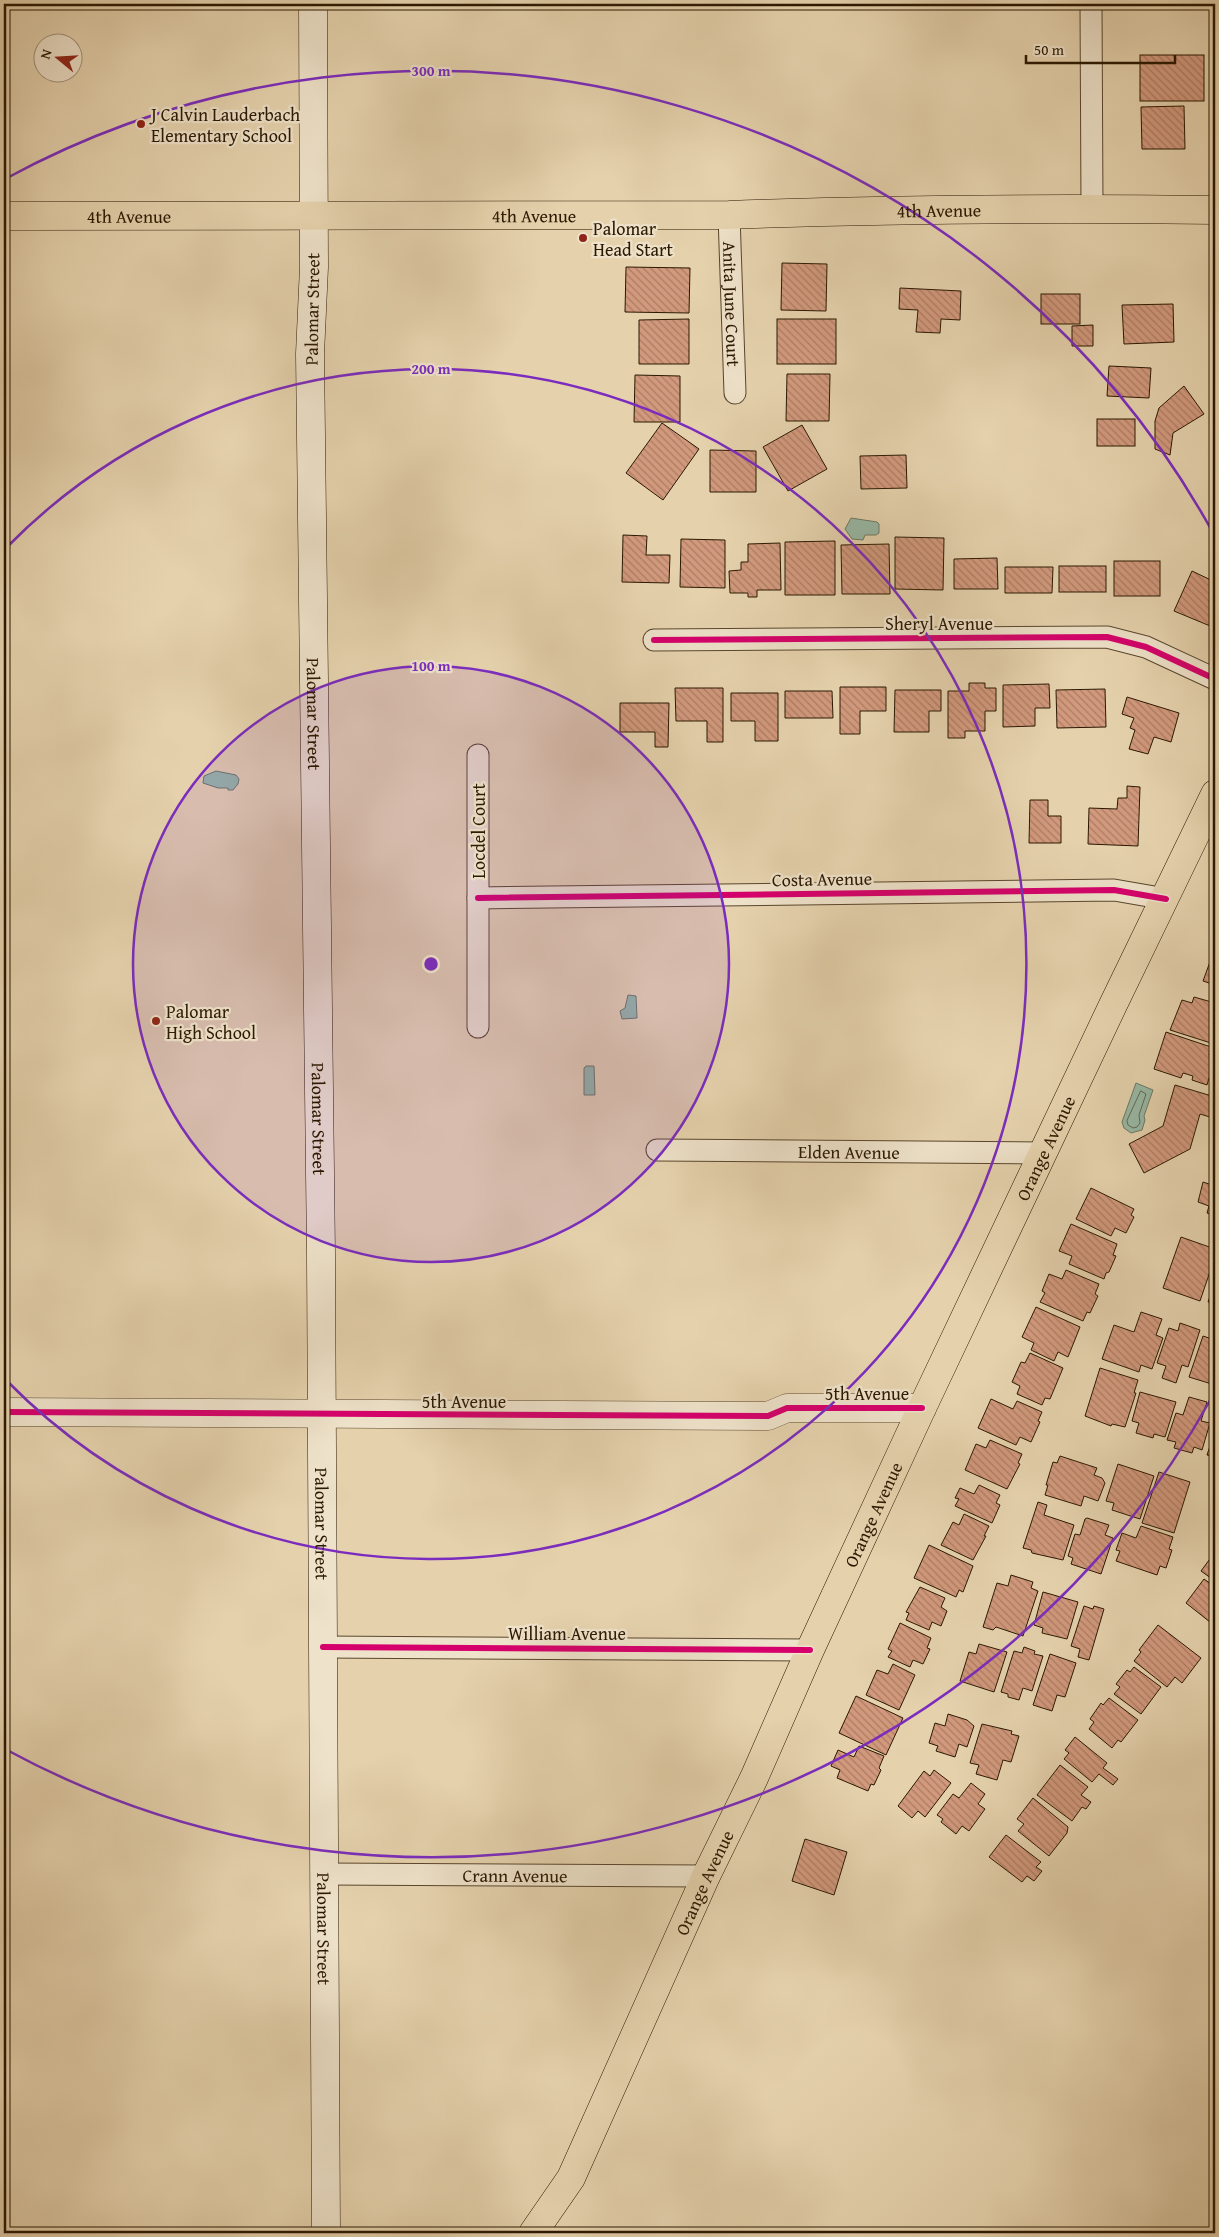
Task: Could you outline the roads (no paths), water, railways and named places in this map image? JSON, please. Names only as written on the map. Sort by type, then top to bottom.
[{"type":"main road","name":"Palomar Street","points":[[313,4],[312,215],[314,267],[310,354],[317,813],[324,1647],[326,2233]]},
{"type":"main road","name":"4th Avenue","points":[[4,216],[729,215],[840,211],[1092,208],[1215,210]]},
{"type":"main road","name":"Orange Avenue","points":[[533,2233],[571,2178],[706,1876],[754,1778],[810,1650],[922,1408],[1042,1153],[1215,794]]},
{"type":"main road","name":"5th Avenue","points":[[4,1412],[768,1416],[787,1408],[922,1408]]},
{"type":"street","points":[[1091,4],[1092,208]]},
{"type":"street","name":"Anita June Court","points":[[729,215],[735,393]]},
{"type":"street","name":"Sheryl Avenue","points":[[654,640],[1107,637],[1146,648],[1215,679]]},
{"type":"street","name":"Locdel Court","points":[[478,756],[478,1027]]},
{"type":"street","name":"Costa Avenue","points":[[478,898],[1114,890],[1166,899]]},
{"type":"street","name":"Elden Avenue","points":[[657,1150],[1042,1153]]},
{"type":"street","name":"William Avenue","points":[[324,1647],[810,1650]]},
{"type":"street","name":"Crann Avenue","points":[[325,1874],[706,1876]]},
{"type":"water","points":[[851,518],[877,522],[879,524],[879,533],[876,535],[865,535],[863,540],[852,539],[845,529]]},
{"type":"water","points":[[216,771],[236,775],[239,779],[238,784],[233,790],[228,790],[228,788],[218,788],[203,783],[204,776]]},
{"type":"water","points":[[628,995],[636,996],[637,1018],[622,1019],[620,1011],[625,1008]]},
{"type":"water","points":[[586,1066],[594,1066],[595,1095],[584,1095],[584,1068]]},
{"type":"water","points":[[1136,1083],[1153,1090],[1144,1116],[1145,1120],[1142,1130],[1131,1133],[1124,1128],[1122,1122]]},
{"type":"place","name":"J Calvin Lauderbach Elementary School","points":[[141,124]]},
{"type":"place","name":"Palomar Head Start","points":[[583,238]]},
{"type":"place","name":"Palomar High School","points":[[156,1021]]}]
